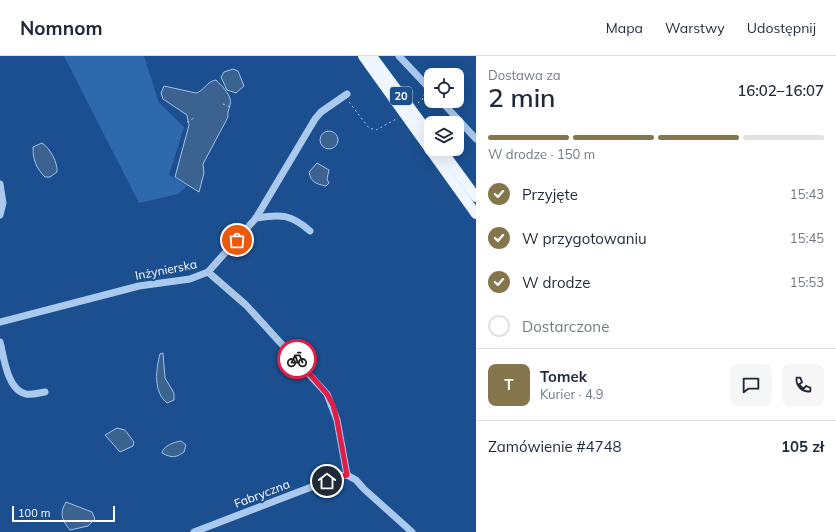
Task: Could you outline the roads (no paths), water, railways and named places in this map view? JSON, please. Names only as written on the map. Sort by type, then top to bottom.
[{"type":"main road","name":"20","points":[[363,56],[476,214]]},
{"type":"main road","name":"20","points":[[372,56],[424,127]]},
{"type":"main road","points":[[446,156],[476,197]]},
{"type":"street","points":[[399,56],[424,83]]},
{"type":"street","name":"Inżynierska","points":[[0,322],[139,286],[190,279],[208,272],[256,218],[315,119],[321,112],[345,95]]},
{"type":"street","points":[[447,108],[476,139]]},
{"type":"street","points":[[0,184],[3,203],[0,215]]},
{"type":"street","points":[[256,218],[286,216],[299,221],[310,231]]},
{"type":"street","points":[[208,272],[246,305],[327,394],[337,420],[347,475],[356,480],[412,532]]},
{"type":"street","points":[[0,342],[12,382],[17,389],[25,394],[45,392]]},
{"type":"street","name":"Fabryczna","points":[[194,532],[340,476],[347,475]]}]
